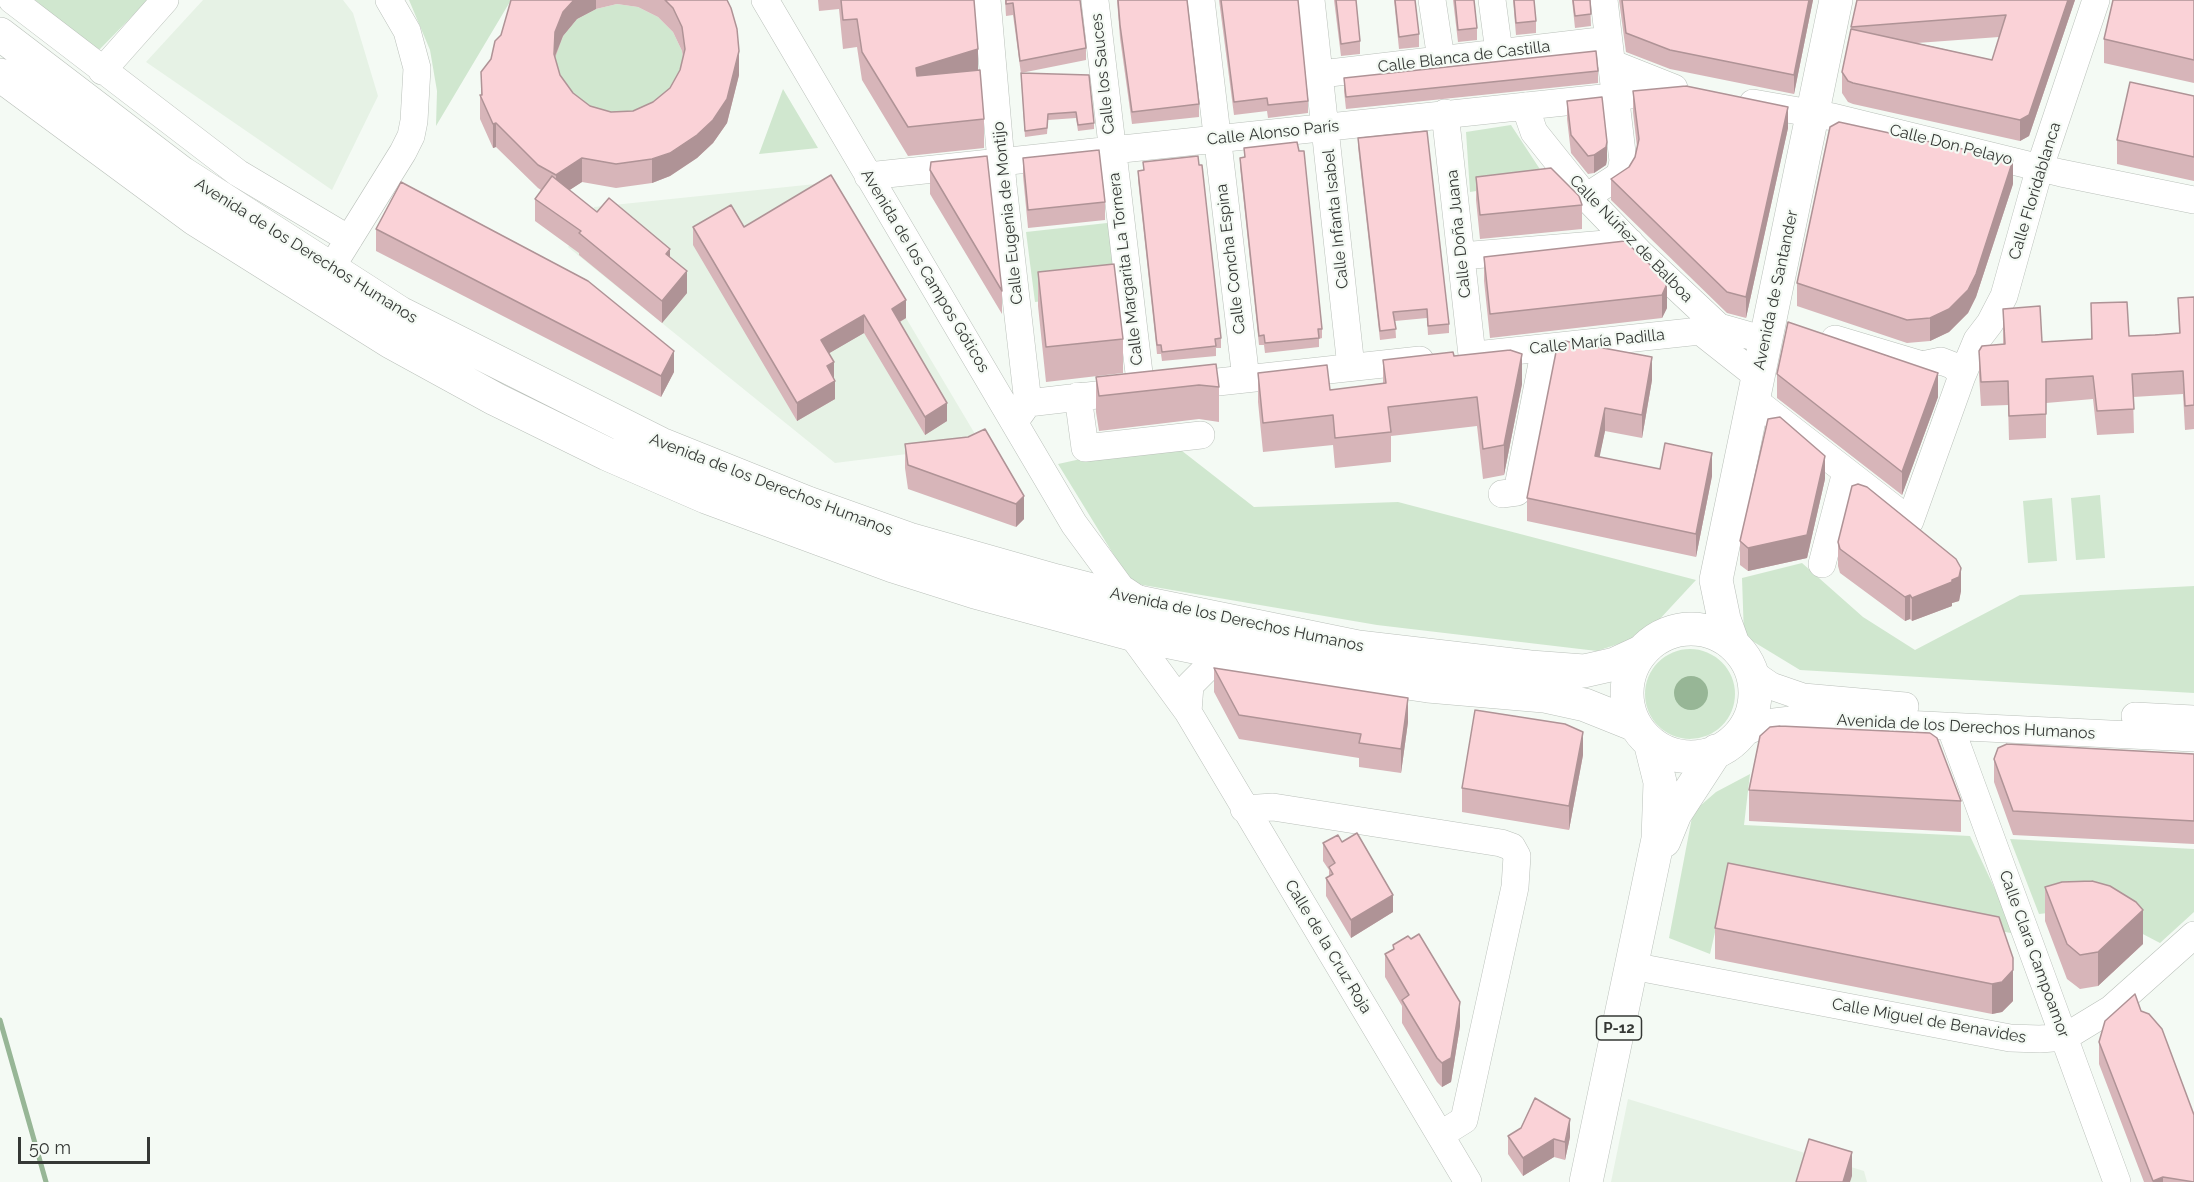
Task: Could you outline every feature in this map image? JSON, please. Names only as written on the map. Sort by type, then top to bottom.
[{"type":"main road","name":"Avenida de Santander","points":[[1716,580],[1756,388],[1786,330],[1813,113],[1836,0]]},
{"type":"main road","name":"Avenida de los Derechos Humanos","points":[[0,34],[182,173],[400,313],[661,444],[808,503],[909,539],[1143,603],[1358,647],[1530,668],[1584,671],[1615,664],[1641,652]]},
{"type":"main road","name":"Avenida de los Derechos Humanos","points":[[0,75],[195,219],[391,342],[495,399],[607,454],[706,497],[794,531],[975,592],[1131,634],[1276,664],[1428,686],[1544,696],[1585,705],[1643,733]]},
{"type":"main road","points":[[1652,874],[1658,838],[1660,782],[1643,733],[1628,707],[1627,687],[1631,669],[1641,652],[1650,643],[1674,631],[1689,616],[1716,580]]},
{"type":"main road","points":[[1716,580],[1732,644]]},
{"type":"main road","points":[[1652,874],[1675,814],[1754,705],[1752,673],[1744,657],[1732,644],[1705,630],[1674,631]]},
{"type":"main road","points":[[1643,733],[1665,752],[1682,756],[1700,756],[1728,743]]},
{"type":"main road","name":"P-12","points":[[1586,1182],[1652,874]]},
{"type":"street","points":[[12,0],[237,172],[349,239]]},
{"type":"street","points":[[102,71],[165,0]]},
{"type":"street","points":[[331,269],[407,144],[416,113],[417,68],[407,31],[389,0]]},
{"type":"street","name":"Avenida de los Campos Góticos","points":[[765,0],[868,176],[1021,412],[1085,541],[1121,588],[1143,603]]},
{"type":"street","name":"Calle Eugenia de Montijo","points":[[987,0],[1021,412]]},
{"type":"street","name":"Calle Concha Espina","points":[[1201,0],[1246,379]]},
{"type":"street","name":"Calle Infanta Isabel","points":[[1311,0],[1321,74],[1351,367]]},
{"type":"street","points":[[1432,0],[1441,60]]},
{"type":"street","points":[[1492,0],[1499,52]]},
{"type":"street","points":[[1586,197],[1620,175],[1623,161],[1604,0]]},
{"type":"street","name":"Calle Floridablanca","points":[[1910,521],[1951,369],[1990,323],[2004,296],[2040,167],[2096,0]]},
{"type":"street","name":"Calle los Sauces","points":[[1095,1],[1112,148]]},
{"type":"street","name":"Calle Alonso París","points":[[1609,51],[1701,94]]},
{"type":"street","name":"Calle Blanca de Castilla","points":[[1321,74],[1499,52],[1609,51]]},
{"type":"street","name":"Calle Alonso París","points":[[868,176],[1615,95],[1701,94],[1813,113]]},
{"type":"street","name":"Calle Núñez de Balboa","points":[[1525,106],[1534,132],[1586,197],[1719,327],[1786,330],[1922,365],[1951,369]]},
{"type":"street","name":"Calle Doña Juana","points":[[1445,113],[1472,355]]},
{"type":"street","name":"Calle Don Pelayo","points":[[1813,113],[2040,167],[2194,200]]},
{"type":"street","name":"Calle Margarita La Tornera","points":[[1112,148],[1141,390]]},
{"type":"street","points":[[1461,256],[1630,242]]},
{"type":"street","name":"Calle María Padilla","points":[[1021,412],[1078,396],[1700,332],[1846,472],[1910,521]]},
{"type":"street","points":[[1502,494],[1517,492],[1545,348]]},
{"type":"street","points":[[1078,396],[1085,448],[1201,435]]},
{"type":"street","points":[[1822,564],[1846,472]]},
{"type":"street","points":[[1057,580],[1071,575],[1084,560],[1085,541]]},
{"type":"street","name":"Calle de la Cruz Roja","points":[[1131,634],[1188,712],[1468,1182]]},
{"type":"street","points":[[1188,712],[1190,685],[1222,653]]},
{"type":"street","name":"Avenida de los Derechos Humanos","points":[[1752,673],[1771,686],[1803,697],[1902,706],[2194,719]]},
{"type":"street","name":"Avenida de los Derechos Humanos","points":[[1728,743],[1767,723],[1799,719],[2194,738]]},
{"type":"street","name":"Calle Clara Campoamor","points":[[1950,726],[2118,1182]]},
{"type":"street","points":[[1244,809],[1273,807],[1502,843],[1512,847],[1517,856],[1513,896],[1464,1120],[1440,1135]]},
{"type":"street","points":[[2065,1037],[2111,1008],[2194,935]]},
{"type":"street","name":"Calle Miguel de Benavides","points":[[1632,966],[2010,1038],[2065,1037]]},
{"type":"shaded area","points":[[35,0],[148,0],[100,49],[91,48]]},
{"type":"shaded area","points":[[203,0],[343,0],[353,13],[378,96],[332,190],[146,62]]},
{"type":"shaded area","points":[[409,0],[511,0],[436,126],[437,91],[430,50]]},
{"type":"shaded area","points":[[617,4],[638,7],[658,17],[673,32],[682,51],[685,72],[680,93],[611,135],[554,78],[555,56],[563,36],[577,19],[596,9]]},
{"type":"shaded area","points":[[783,89],[818,148],[759,154]]},
{"type":"shaded area","points":[[1511,125],[1547,180],[1470,192],[1466,132]]},
{"type":"shaded area","points":[[825,183],[978,439],[963,447],[835,463],[568,247],[583,225],[595,223],[594,207]]},
{"type":"shaded area","points":[[1116,222],[1120,292],[1035,302],[1026,232]]},
{"type":"shaded area","points":[[1168,440],[1254,507],[1398,502],[1696,580],[1645,635],[1597,651],[1377,625],[1131,583],[1058,464]]},
{"type":"shaded area","points":[[2100,495],[2105,558],[2076,560],[2071,498]]},
{"type":"shaded area","points":[[2052,498],[2057,561],[2028,563],[2023,501]]},
{"type":"shaded area","points":[[1802,563],[1863,617],[1915,650],[2020,595],[2194,586],[2194,693],[1800,670],[1744,636],[1742,578]]},
{"type":"shaded area","points":[[1690,649],[1707,653],[1722,662],[1731,677],[1735,694],[1731,711],[1722,726],[1707,735],[1690,739],[1673,735],[1658,726],[1649,711],[1645,694],[1649,677],[1658,662],[1673,653]]},
{"type":"shaded area","points":[[1691,676],[1703,681],[1708,693],[1703,705],[1691,710],[1679,705],[1674,693],[1679,681]]},
{"type":"shaded area","points":[[1750,774],[1744,825],[1970,836],[2016,934],[1727,880],[1710,954],[1669,938],[1693,812],[1716,792]]},
{"type":"shaded area","points":[[2010,839],[2194,849],[2194,912],[2160,943],[2093,908],[2039,914]]},
{"type":"shaded area","points":[[1628,1099],[1864,1171],[1867,1182],[1611,1182]]},
{"type":"building","points":[[511,0],[574,0],[563,12],[555,32],[554,54],[560,75],[573,93],[590,106],[611,112],[633,111],[653,102],[670,88],[680,70],[685,49],[682,27],[673,8],[665,0],[727,0],[737,29],[739,51],[727,99],[713,120],[697,135],[670,153],[652,159],[616,164],[582,158],[556,175],[538,165],[496,123],[493,124],[480,95],[482,95],[481,72],[491,59],[495,41],[501,35]]},
{"type":"building","points":[[841,0],[974,0],[978,49],[916,68],[917,76],[980,70],[984,119],[908,127],[862,52],[857,19],[843,20]]},
{"type":"building","points":[[1006,0],[1080,0],[1086,48],[1020,61],[1013,3],[1006,4]]},
{"type":"building","points":[[1118,0],[1187,0],[1199,104],[1132,112]]},
{"type":"building","points":[[1221,0],[1298,0],[1308,101],[1268,105],[1267,98],[1234,102]]},
{"type":"building","points":[[1336,0],[1356,0],[1360,41],[1341,44]]},
{"type":"building","points":[[1395,0],[1415,0],[1419,34],[1399,37]]},
{"type":"building","points":[[1455,0],[1474,0],[1477,28],[1458,30]]},
{"type":"building","points":[[1514,0],[1534,0],[1536,21],[1516,23]]},
{"type":"building","points":[[1573,0],[1590,0],[1591,14],[1575,16]]},
{"type":"building","points":[[1622,0],[1809,0],[1794,75],[1670,50],[1626,33]]},
{"type":"building","points":[[1857,0],[2068,0],[2029,115],[2020,120],[1853,83],[1848,81],[1842,72],[1851,29],[1992,60],[2006,15],[1851,27]]},
{"type":"building","points":[[2113,0],[2194,0],[2194,60],[2104,39]]},
{"type":"building","points":[[1596,51],[1598,71],[1346,97],[1344,78]]},
{"type":"building","points":[[1021,73],[1089,75],[1094,123],[1078,125],[1076,112],[1048,114],[1047,128],[1025,131]]},
{"type":"building","points":[[2130,82],[2194,96],[2194,157],[2117,140]]},
{"type":"building","points":[[1686,86],[1788,107],[1746,297],[1727,292],[1611,179],[1629,167],[1635,157],[1639,139],[1633,91]]},
{"type":"building","points":[[1602,97],[1606,147],[1588,156],[1571,135],[1567,101]]},
{"type":"building","points":[[1839,122],[2013,160],[1976,274],[1968,290],[1949,309],[1930,318],[1907,320],[1797,283],[1830,127]]},
{"type":"building","points":[[1427,131],[1449,324],[1428,326],[1427,309],[1393,312],[1396,329],[1380,331],[1358,138]]},
{"type":"building","points":[[1297,142],[1299,151],[1304,151],[1322,329],[1318,329],[1319,338],[1265,343],[1264,335],[1259,336],[1240,158],[1245,157],[1244,148]]},
{"type":"building","points":[[1099,150],[1105,202],[1028,210],[1023,158]]},
{"type":"building","points":[[987,156],[1002,291],[930,170],[931,162]]},
{"type":"building","points":[[1198,156],[1199,165],[1202,165],[1221,338],[1215,339],[1216,346],[1162,352],[1161,345],[1157,345],[1138,171],[1144,170],[1143,162]]},
{"type":"building","points":[[1551,168],[1579,196],[1582,205],[1480,215],[1476,177]]},
{"type":"building","points":[[831,175],[906,300],[892,309],[947,403],[925,417],[864,315],[821,340],[834,362],[827,366],[835,381],[797,403],[693,227],[731,205],[744,227]]},
{"type":"building","points":[[552,176],[597,212],[609,198],[670,249],[666,254],[687,271],[662,301],[579,233],[581,231],[535,199]]},
{"type":"building","points":[[401,182],[588,281],[674,351],[661,376],[376,229]]},
{"type":"building","points":[[1625,241],[1665,279],[1667,284],[1662,295],[1490,314],[1484,257]]},
{"type":"building","points":[[1114,264],[1123,339],[1046,347],[1038,272]]},
{"type":"building","points":[[2194,297],[2194,405],[2185,406],[2183,371],[2132,374],[2134,409],[2097,411],[2093,376],[2046,379],[2046,414],[2009,416],[2008,381],[1981,382],[1979,351],[1982,346],[2005,344],[2003,309],[2040,306],[2042,342],[2092,339],[2091,303],[2127,302],[2129,336],[2155,335],[2180,333],[2178,298]]},
{"type":"building","points":[[1788,322],[1938,373],[1902,472],[1777,374]]},
{"type":"building","points":[[1565,341],[1652,357],[1642,415],[1605,408],[1595,456],[1660,469],[1665,443],[1712,453],[1696,534],[1527,498],[1557,347]]},
{"type":"building","points":[[1510,350],[1522,354],[1504,445],[1483,449],[1477,397],[1388,407],[1391,432],[1335,438],[1333,415],[1263,423],[1258,373],[1327,365],[1330,390],[1386,383],[1383,360],[1453,352],[1454,356]]},
{"type":"building","points":[[1216,364],[1219,387],[1199,385],[1099,396],[1096,377]]},
{"type":"building","points":[[1780,417],[1825,456],[1807,535],[1748,548],[1740,541],[1768,419]]},
{"type":"building","points":[[985,429],[1024,496],[1016,504],[908,465],[905,444],[968,437]]},
{"type":"building","points":[[1858,484],[1867,487],[1956,559],[1961,568],[1959,577],[1912,598],[1910,595],[1905,597],[1840,549],[1838,542],[1852,486]]},
{"type":"building","points":[[1214,668],[1408,698],[1401,749],[1359,743],[1361,734],[1239,715]]},
{"type":"building","points":[[1475,710],[1565,724],[1583,732],[1569,806],[1462,788]]},
{"type":"building","points":[[1770,727],[1930,733],[1937,738],[1961,801],[1749,790],[1760,736]]},
{"type":"building","points":[[2007,744],[2194,754],[2194,821],[2013,811],[1994,759],[1998,748]]},
{"type":"building","points":[[1357,833],[1393,895],[1351,920],[1326,878],[1333,874],[1329,867],[1335,863],[1323,843],[1338,835],[1342,842]]},
{"type":"building","points":[[1728,863],[1999,917],[2013,958],[2013,970],[2002,982],[1992,984],[1715,928]]},
{"type":"building","points":[[2092,881],[2110,886],[2136,902],[2143,910],[2098,952],[2080,955],[2067,944],[2045,887],[2062,882]]},
{"type":"building","points":[[1419,934],[1460,1002],[1451,1058],[1442,1063],[1402,1000],[1409,995],[1385,954],[1394,949],[1393,945],[1408,936],[1411,939]]},
{"type":"building","points":[[2135,994],[2141,1011],[2149,1014],[2162,1029],[2194,1115],[2194,1182],[2163,1177],[2153,1181],[2099,1042],[2105,1021]]},
{"type":"building","points":[[1535,1098],[1570,1119],[1565,1142],[1554,1139],[1523,1158],[1508,1136],[1521,1128]]},
{"type":"building","points":[[1809,1139],[1852,1152],[1843,1182],[1796,1182]]},
{"type":"waterway","points":[[0,1020],[46,1182]]}]
